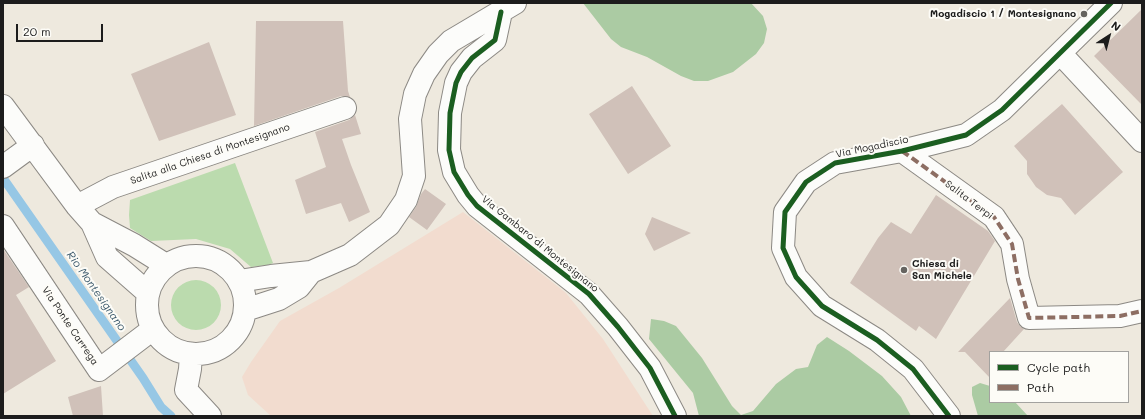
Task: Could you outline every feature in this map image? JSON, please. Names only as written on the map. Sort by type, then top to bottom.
[{"type":"street","name":"Via Mogadiscio","points":[[949,416],[913,369],[877,340],[822,306],[796,277],[783,248],[785,212],[806,182],[835,163],[902,151],[966,135],[1002,110],[1111,3]]},
{"type":"street","points":[[239,281],[311,272],[350,255],[389,225],[406,200],[414,176],[410,119],[415,94],[424,74],[438,54],[451,41],[508,7]]},
{"type":"street","name":"Via Gambaro di Montesignano","points":[[508,7],[495,40],[472,58],[461,72],[456,83],[450,113],[449,150],[454,172],[468,195],[477,206],[589,294],[614,321],[650,368],[675,416]]},
{"type":"street","points":[[1060,53],[1142,141]]},
{"type":"street","points":[[3,106],[77,206],[92,223],[107,257],[148,293]]},
{"type":"street","name":"Salita alla Chiesa di Montesignano","points":[[77,206],[113,187],[345,108]]},
{"type":"street","points":[[8,163],[33,146]]},
{"type":"street","name":"Salita Terpi","points":[[902,151],[994,218],[1012,244],[1018,279],[1029,318],[1120,316],[1142,311]]},
{"type":"street","points":[[92,223],[134,245],[166,265]]},
{"type":"street","name":"Via Ponte Carrega","points":[[3,226],[99,370],[144,335]]},
{"type":"street","points":[[198,255],[214,259],[229,268],[239,281],[244,295],[245,310],[242,323],[235,334],[226,343],[215,350],[191,354],[176,350],[162,341],[144,335],[148,317],[146,305],[148,293],[154,278],[166,265],[181,258],[198,255]]},
{"type":"street","points":[[245,310],[279,299],[300,287],[311,272]]},
{"type":"street","points":[[191,354],[186,390],[210,416]]},
{"type":"shaded area","points":[[463,212],[566,293],[603,339],[653,416],[271,416],[248,395],[242,377],[280,321],[339,288]]},
{"type":"green space","points":[[583,3],[751,3],[763,16],[767,29],[764,43],[756,54],[733,72],[708,81],[694,81],[681,76],[647,57],[621,47],[611,39]]},
{"type":"green space","points":[[235,163],[273,263],[251,267],[230,249],[196,239],[151,241],[130,228],[130,200]]},
{"type":"green space","points":[[196,280],[210,284],[217,291],[221,305],[217,319],[210,326],[196,330],[182,326],[175,319],[171,305],[175,291],[182,284]]},
{"type":"green space","points":[[651,319],[664,321],[676,326],[702,358],[732,406],[741,415],[753,411],[776,384],[796,369],[808,367],[817,345],[827,337],[849,351],[882,376],[901,397],[911,416],[699,416],[693,393],[649,339]]},
{"type":"green space","points":[[980,383],[989,386],[989,403],[1016,403],[1028,416],[978,416],[972,395],[972,387]]},
{"type":"building","points":[[1142,9],[1142,105],[1094,56]]},
{"type":"building","points":[[256,21],[343,21],[348,91],[350,97],[341,96],[254,126]]},
{"type":"building","points":[[209,42],[236,115],[159,141],[131,74]]},
{"type":"building","points":[[632,86],[671,146],[628,174],[589,114]]},
{"type":"building","points":[[1062,104],[1123,172],[1075,215],[1061,198],[1047,195],[1036,187],[1027,174],[1027,161],[1014,146]]},
{"type":"building","points":[[355,115],[361,134],[342,139],[370,212],[349,222],[341,203],[306,214],[295,180],[326,167],[315,132],[349,120]]},
{"type":"building","points":[[425,189],[446,204],[427,230],[409,217]]},
{"type":"building","points":[[936,195],[988,231],[995,241],[936,339],[919,326],[916,331],[850,283],[878,238],[891,222],[911,234]]},
{"type":"building","points":[[652,217],[691,233],[654,251],[645,234]]},
{"type":"building","points":[[3,249],[29,287],[16,295],[56,361],[3,394]]},
{"type":"building","points":[[1010,298],[1017,322],[1024,329],[1004,351],[989,351],[989,377],[965,352],[958,352]]},
{"type":"building","points":[[101,386],[103,416],[73,416],[68,397]]},
{"type":"waterway","name":"Rio Montesignano","points":[[3,178],[143,378],[161,407],[171,416]]},
{"type":"marked path","points":[[902,151],[994,217],[1012,244],[1018,279],[1029,318],[1120,316],[1142,311]]},
{"type":"cycle path","points":[[949,416],[913,369],[877,340],[822,306],[796,277],[783,248],[785,212],[806,182],[835,163],[902,151],[966,135],[1002,110],[1111,3]]},
{"type":"cycle path","points":[[501,12],[495,40],[472,58],[461,72],[456,83],[450,113],[449,150],[454,172],[468,195],[477,206],[589,294],[618,327],[650,368],[675,416]]},
{"type":"place","name":"Mogadiscio 1 / Montesignano","points":[[1084,14]]},
{"type":"place","name":"Chiesa di San Michele","points":[[904,270]]}]
